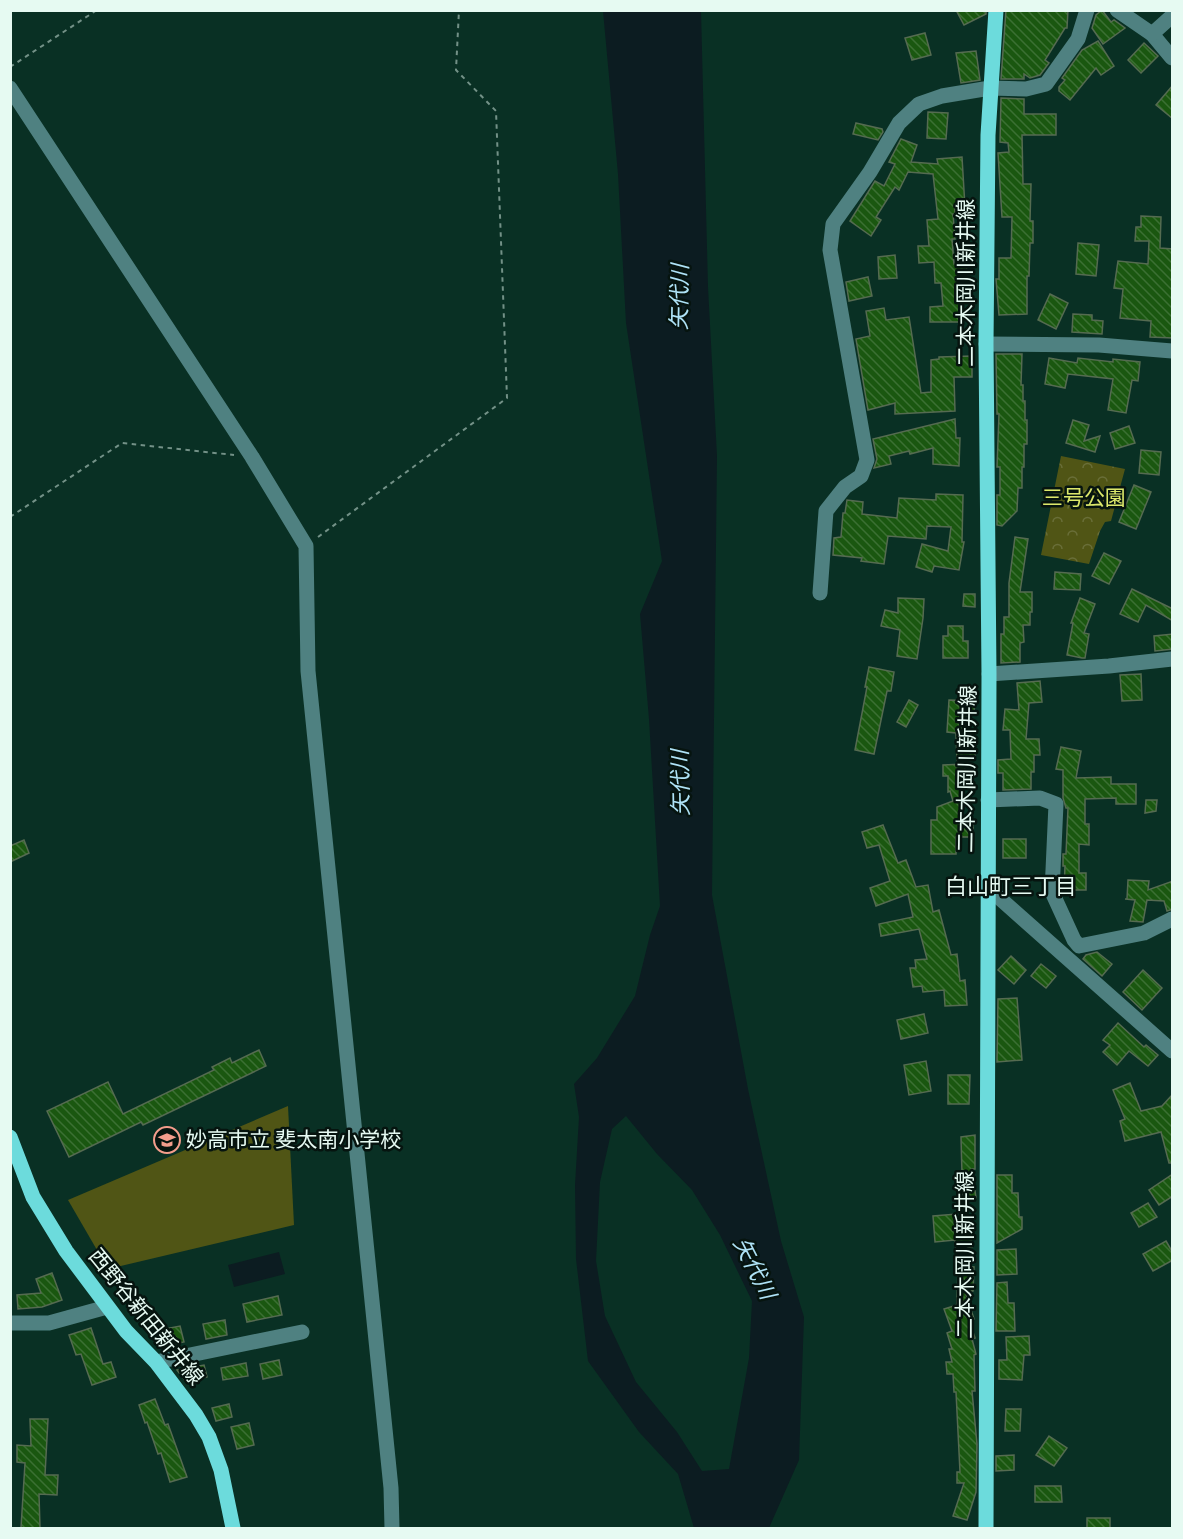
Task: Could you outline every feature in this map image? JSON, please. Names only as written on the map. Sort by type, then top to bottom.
[{"type":"main road","name":"二本木岡川新井線","points":[[986,1528],[989,674],[986,344],[990,88],[996,10]]},
{"type":"main road","name":"西野谷新田新井線","points":[[10,1137],[33,1197],[66,1251],[126,1331],[156,1362],[196,1414],[209,1437],[221,1470],[232,1528]]},
{"type":"street","points":[[820,593],[826,511],[845,487],[861,476],[867,460],[830,250],[833,224],[870,172],[899,123],[919,104],[942,96],[990,88],[1026,89],[1046,84],[1078,39],[1087,10]]},
{"type":"street","points":[[1117,10],[1152,34],[1173,58]]},
{"type":"street","points":[[1152,34],[1173,16]]},
{"type":"street","points":[[10,88],[252,457],[306,546],[308,671],[391,1488],[392,1528]]},
{"type":"street","points":[[986,344],[1099,345],[1173,351]]},
{"type":"street","points":[[989,674],[1173,659]]},
{"type":"street","points":[[988,800],[1040,798],[1056,804],[1052,892],[1079,946]]},
{"type":"street","points":[[987,887],[1173,1051]]},
{"type":"street","points":[[1068,959],[1079,946],[1144,933],[1173,919]]},
{"type":"street","points":[[10,1323],[49,1323],[107,1307]]},
{"type":"street","points":[[156,1362],[302,1332]]},
{"type":"path","points":[[10,67],[97,10]]},
{"type":"path","points":[[306,546],[507,398],[496,111],[456,70],[459,10]]},
{"type":"path","points":[[10,517],[122,443],[252,457]]},
{"type":"green space","name":"三号公園","points":[[1061,456],[1125,469],[1111,521],[1105,522],[1100,531],[1089,564],[1041,555]]},
{"type":"green space","points":[[288,1106],[294,1225],[108,1269],[68,1200]]},
{"type":"water","name":"矢代川","points":[[603,11],[701,11],[708,287],[717,456],[712,895],[748,1089],[781,1241],[804,1317],[799,1460],[769,1528],[694,1528],[678,1474],[639,1432],[588,1361],[576,1259],[575,1185],[579,1117],[574,1084],[597,1058],[635,996],[650,935],[660,906],[649,719],[640,614],[662,561],[626,323],[618,174]],"holes":[[[626,1116],[657,1154],[692,1190],[720,1235],[752,1301],[749,1358],[729,1469],[702,1471],[677,1432],[636,1382],[605,1316],[596,1261],[600,1182],[612,1129]]]},
{"type":"water","points":[[279,1252],[285,1274],[234,1287],[228,1265]]},
{"type":"building","points":[[956,10],[986,10],[986,14],[964,25]]},
{"type":"building","points":[[1006,10],[1068,10],[1067,28],[1045,60],[1049,63],[1040,75],[1030,78],[1024,74],[1024,79],[1001,79]]},
{"type":"building","points":[[1102,10],[1111,22],[1114,20],[1125,28],[1103,44],[1092,28],[1096,15]]},
{"type":"building","points":[[925,33],[931,55],[912,60],[905,38]]},
{"type":"building","points":[[1098,41],[1114,66],[1101,75],[1096,68],[1070,100],[1059,91],[1059,87],[1065,80],[1062,78],[1082,50]]},
{"type":"building","points":[[1144,43],[1158,56],[1141,73],[1128,60]]},
{"type":"building","points":[[976,51],[980,80],[961,83],[956,53]]},
{"type":"building","points":[[1173,85],[1173,119],[1156,105]]},
{"type":"building","points":[[1001,98],[1024,99],[1024,114],[1056,114],[1056,135],[1022,135],[1023,184],[1031,184],[1030,221],[1033,221],[1033,243],[1030,243],[1029,276],[1027,276],[1027,314],[999,315],[996,279],[999,279],[999,258],[1011,258],[1012,217],[1002,217],[998,153],[1009,152],[1008,143],[1000,142]]},
{"type":"building","points":[[928,112],[948,113],[946,139],[927,138]]},
{"type":"building","points":[[856,123],[882,129],[883,132],[878,140],[853,134]]},
{"type":"building","points":[[901,139],[917,145],[911,162],[938,164],[937,159],[962,157],[965,207],[955,208],[955,214],[953,214],[955,239],[952,239],[954,264],[966,263],[970,299],[960,300],[960,322],[930,322],[930,307],[943,306],[941,283],[935,283],[934,262],[919,263],[918,246],[929,246],[927,220],[938,219],[933,174],[908,172],[899,190],[895,187],[876,217],[881,220],[871,236],[850,221],[875,181],[884,186],[895,164],[889,162]]},
{"type":"building","points":[[1141,216],[1161,217],[1160,248],[1173,249],[1173,338],[1150,337],[1151,321],[1120,318],[1123,289],[1114,288],[1118,261],[1148,264],[1149,241],[1135,241],[1136,227],[1141,227]]},
{"type":"building","points":[[1078,243],[1099,245],[1096,276],[1076,274]]},
{"type":"building","points":[[895,255],[897,278],[879,279],[878,257]]},
{"type":"building","points":[[868,277],[872,296],[849,301],[846,282]]},
{"type":"building","points":[[1050,294],[1068,303],[1056,329],[1038,320]]},
{"type":"building","points":[[884,308],[886,320],[909,317],[921,393],[931,392],[931,360],[939,359],[939,357],[972,356],[972,377],[954,377],[955,411],[895,414],[895,403],[868,410],[856,339],[870,336],[866,311]]},
{"type":"building","points":[[1073,314],[1092,315],[1092,320],[1103,321],[1102,334],[1072,332]]},
{"type":"building","points":[[996,354],[1022,354],[1021,385],[1023,385],[1023,401],[1025,401],[1025,420],[1027,420],[1027,444],[1024,444],[1022,488],[1018,488],[1017,511],[1002,526],[997,525],[1000,467],[997,467],[999,414],[997,414]]},
{"type":"building","points":[[1049,358],[1077,363],[1078,358],[1140,362],[1138,381],[1132,380],[1126,413],[1108,410],[1113,379],[1068,374],[1065,388],[1045,384]]},
{"type":"building","points":[[955,419],[956,438],[960,438],[959,466],[933,464],[933,448],[889,456],[891,464],[874,468],[877,459],[873,439]]},
{"type":"building","points":[[1073,420],[1089,425],[1084,441],[1100,436],[1095,452],[1066,443]]},
{"type":"building","points":[[1129,426],[1135,443],[1115,449],[1110,433]]},
{"type":"building","points":[[1141,450],[1161,452],[1159,475],[1139,473]]},
{"type":"building","points":[[1134,485],[1151,492],[1136,529],[1119,522]]},
{"type":"building","points":[[936,494],[963,495],[962,542],[964,542],[959,570],[934,566],[932,572],[916,567],[922,544],[948,551],[951,527],[927,526],[926,539],[888,536],[884,564],[861,561],[862,558],[833,555],[834,538],[841,537],[843,513],[845,513],[847,500],[863,502],[862,514],[897,518],[899,498],[936,500]]},
{"type":"building","points":[[1015,537],[1028,539],[1020,592],[1032,592],[1032,612],[1030,612],[1030,625],[1023,625],[1024,642],[1020,643],[1020,662],[1001,663],[1001,634],[1004,634],[1004,617],[1009,617],[1009,583]]},
{"type":"building","points":[[1104,553],[1121,561],[1109,584],[1092,576]]},
{"type":"building","points":[[1055,572],[1081,574],[1080,590],[1054,589]]},
{"type":"building","points":[[1132,589],[1173,609],[1173,621],[1146,605],[1138,622],[1120,614]]},
{"type":"building","points":[[964,594],[975,594],[975,607],[963,606]]},
{"type":"building","points":[[898,598],[924,599],[917,659],[897,656],[900,630],[881,626],[885,610],[898,613]]},
{"type":"building","points":[[1080,598],[1095,604],[1084,633],[1089,634],[1085,658],[1067,655],[1073,623],[1071,623]]},
{"type":"building","points":[[948,626],[963,626],[963,641],[968,641],[968,658],[943,658],[943,636],[948,636]]},
{"type":"building","points":[[1173,634],[1173,649],[1155,651],[1154,636]]},
{"type":"building","points":[[869,667],[894,672],[891,691],[887,691],[874,754],[855,750]]},
{"type":"building","points":[[1141,674],[1142,700],[1122,701],[1120,675]]},
{"type":"building","points":[[1040,681],[1042,702],[1029,703],[1026,739],[1039,739],[1040,755],[1034,755],[1031,789],[1003,790],[1003,773],[998,773],[998,760],[1011,759],[1010,730],[1003,730],[1005,709],[1019,710],[1017,683]]},
{"type":"building","points":[[909,700],[918,705],[906,727],[897,722]]},
{"type":"building","points":[[949,700],[975,701],[974,713],[967,713],[965,739],[975,739],[975,759],[957,760],[956,733],[947,732]]},
{"type":"building","points":[[1061,747],[1081,751],[1076,778],[1111,777],[1111,784],[1136,784],[1136,804],[1116,804],[1116,798],[1085,799],[1085,824],[1089,824],[1089,845],[1079,844],[1079,873],[1086,873],[1086,890],[1064,890],[1063,854],[1066,854],[1068,808],[1063,798],[1063,770],[1056,769]]},
{"type":"building","points":[[965,764],[962,820],[973,820],[973,837],[956,837],[956,854],[931,854],[931,820],[937,820],[937,807],[953,801],[950,791],[948,792],[948,776],[943,776],[943,765]]},
{"type":"building","points":[[1146,800],[1157,800],[1156,811],[1145,813]]},
{"type":"building","points":[[883,825],[898,863],[906,860],[916,887],[928,885],[933,912],[939,910],[951,955],[957,954],[960,981],[965,980],[967,1005],[945,1006],[944,990],[923,992],[922,986],[913,987],[910,968],[916,968],[915,960],[927,959],[919,929],[881,936],[879,924],[913,917],[908,894],[876,906],[870,888],[890,881],[879,845],[867,848],[862,832]]},
{"type":"building","points":[[1003,839],[1026,839],[1026,858],[1003,858]]},
{"type":"building","points":[[24,840],[29,853],[10,862],[10,846]]},
{"type":"building","points":[[1128,880],[1149,881],[1148,890],[1173,881],[1173,909],[1167,911],[1164,901],[1147,900],[1143,922],[1130,921],[1135,900],[1125,899],[1127,899]]},
{"type":"building","points":[[1097,952],[1112,964],[1102,976],[1083,959],[1086,955]]},
{"type":"building","points":[[1011,956],[1026,970],[1014,984],[998,970]]},
{"type":"building","points":[[1041,964],[1056,976],[1046,988],[1031,976]]},
{"type":"building","points":[[1143,970],[1162,988],[1142,1010],[1123,992]]},
{"type":"building","points":[[1017,998],[1022,1060],[997,1062],[998,999]]},
{"type":"building","points":[[924,1014],[928,1033],[901,1039],[897,1020]]},
{"type":"building","points":[[1118,1023],[1144,1047],[1146,1045],[1158,1055],[1148,1066],[1129,1051],[1117,1065],[1103,1052],[1110,1045],[1103,1040]]},
{"type":"building","points":[[259,1050],[266,1066],[143,1125],[141,1122],[69,1157],[47,1111],[108,1082],[123,1114],[214,1070],[212,1067],[230,1058],[232,1063]]},
{"type":"building","points":[[926,1061],[931,1091],[909,1095],[904,1065]]},
{"type":"building","points":[[948,1075],[970,1075],[969,1104],[948,1104]]},
{"type":"building","points":[[1130,1083],[1141,1111],[1162,1106],[1173,1094],[1173,1163],[1169,1163],[1161,1132],[1125,1141],[1120,1121],[1125,1119],[1113,1090]]},
{"type":"building","points":[[975,1135],[975,1169],[972,1169],[976,1198],[964,1200],[959,1176],[962,1175],[961,1137]]},
{"type":"building","points":[[1173,1174],[1173,1196],[1159,1205],[1149,1190]]},
{"type":"building","points":[[997,1175],[1012,1175],[1012,1193],[1018,1193],[1022,1229],[997,1243]]},
{"type":"building","points":[[1148,1203],[1157,1217],[1139,1227],[1131,1213]]},
{"type":"building","points":[[957,1214],[958,1226],[970,1225],[972,1247],[956,1248],[955,1240],[935,1242],[933,1216]]},
{"type":"building","points":[[1166,1241],[1173,1253],[1173,1260],[1153,1271],[1143,1254]]},
{"type":"building","points":[[1016,1249],[1017,1274],[997,1275],[997,1250]]},
{"type":"building","points":[[958,1266],[974,1267],[973,1291],[965,1291],[974,1319],[969,1320],[975,1338],[972,1339],[976,1354],[974,1355],[975,1391],[972,1391],[977,1444],[976,1492],[967,1520],[953,1516],[964,1483],[957,1483],[957,1472],[960,1472],[956,1392],[954,1392],[953,1374],[947,1374],[946,1362],[952,1362],[949,1349],[952,1349],[947,1333],[952,1331],[944,1309],[957,1305]]},
{"type":"building","points":[[52,1273],[62,1300],[42,1307],[18,1309],[17,1295],[41,1293],[36,1279]]},
{"type":"building","points":[[1007,1282],[1008,1303],[1014,1303],[1015,1331],[996,1331],[997,1283]]},
{"type":"building","points":[[278,1296],[282,1315],[247,1322],[243,1304]]},
{"type":"building","points":[[225,1320],[227,1335],[206,1339],[203,1324]]},
{"type":"building","points":[[180,1326],[184,1342],[162,1346],[159,1330]]},
{"type":"building","points":[[91,1328],[103,1364],[111,1362],[116,1377],[92,1385],[81,1354],[76,1355],[69,1335]]},
{"type":"building","points":[[1029,1336],[1030,1355],[1024,1355],[1022,1380],[999,1379],[999,1360],[1007,1360],[1006,1337]]},
{"type":"building","points":[[279,1360],[282,1375],[263,1379],[260,1364]]},
{"type":"building","points":[[246,1363],[248,1376],[223,1380],[221,1368]]},
{"type":"building","points":[[204,1365],[207,1377],[186,1382],[177,1370]]},
{"type":"building","points":[[155,1399],[165,1425],[168,1424],[187,1477],[170,1482],[161,1453],[158,1454],[139,1405]]},
{"type":"building","points":[[229,1404],[232,1417],[216,1421],[212,1408]]},
{"type":"building","points":[[1006,1409],[1021,1409],[1020,1431],[1005,1431]]},
{"type":"building","points":[[30,1419],[48,1419],[45,1475],[58,1475],[57,1495],[39,1494],[40,1528],[21,1528],[25,1463],[17,1462],[17,1445],[31,1446]]},
{"type":"building","points":[[249,1423],[254,1445],[237,1449],[231,1427]]},
{"type":"building","points":[[1049,1436],[1067,1448],[1054,1466],[1036,1455]]},
{"type":"building","points":[[1014,1455],[1014,1470],[996,1471],[996,1456]]},
{"type":"building","points":[[1035,1486],[1061,1486],[1062,1502],[1035,1502]]},
{"type":"building","points":[[1087,1518],[1110,1518],[1110,1528],[1087,1528]]},
{"type":"place","name":"妙高市立 斐太南小学校","points":[[167,1140]]},
{"type":"district","name":"白山町三丁目","points":[[1011,886]]}]
